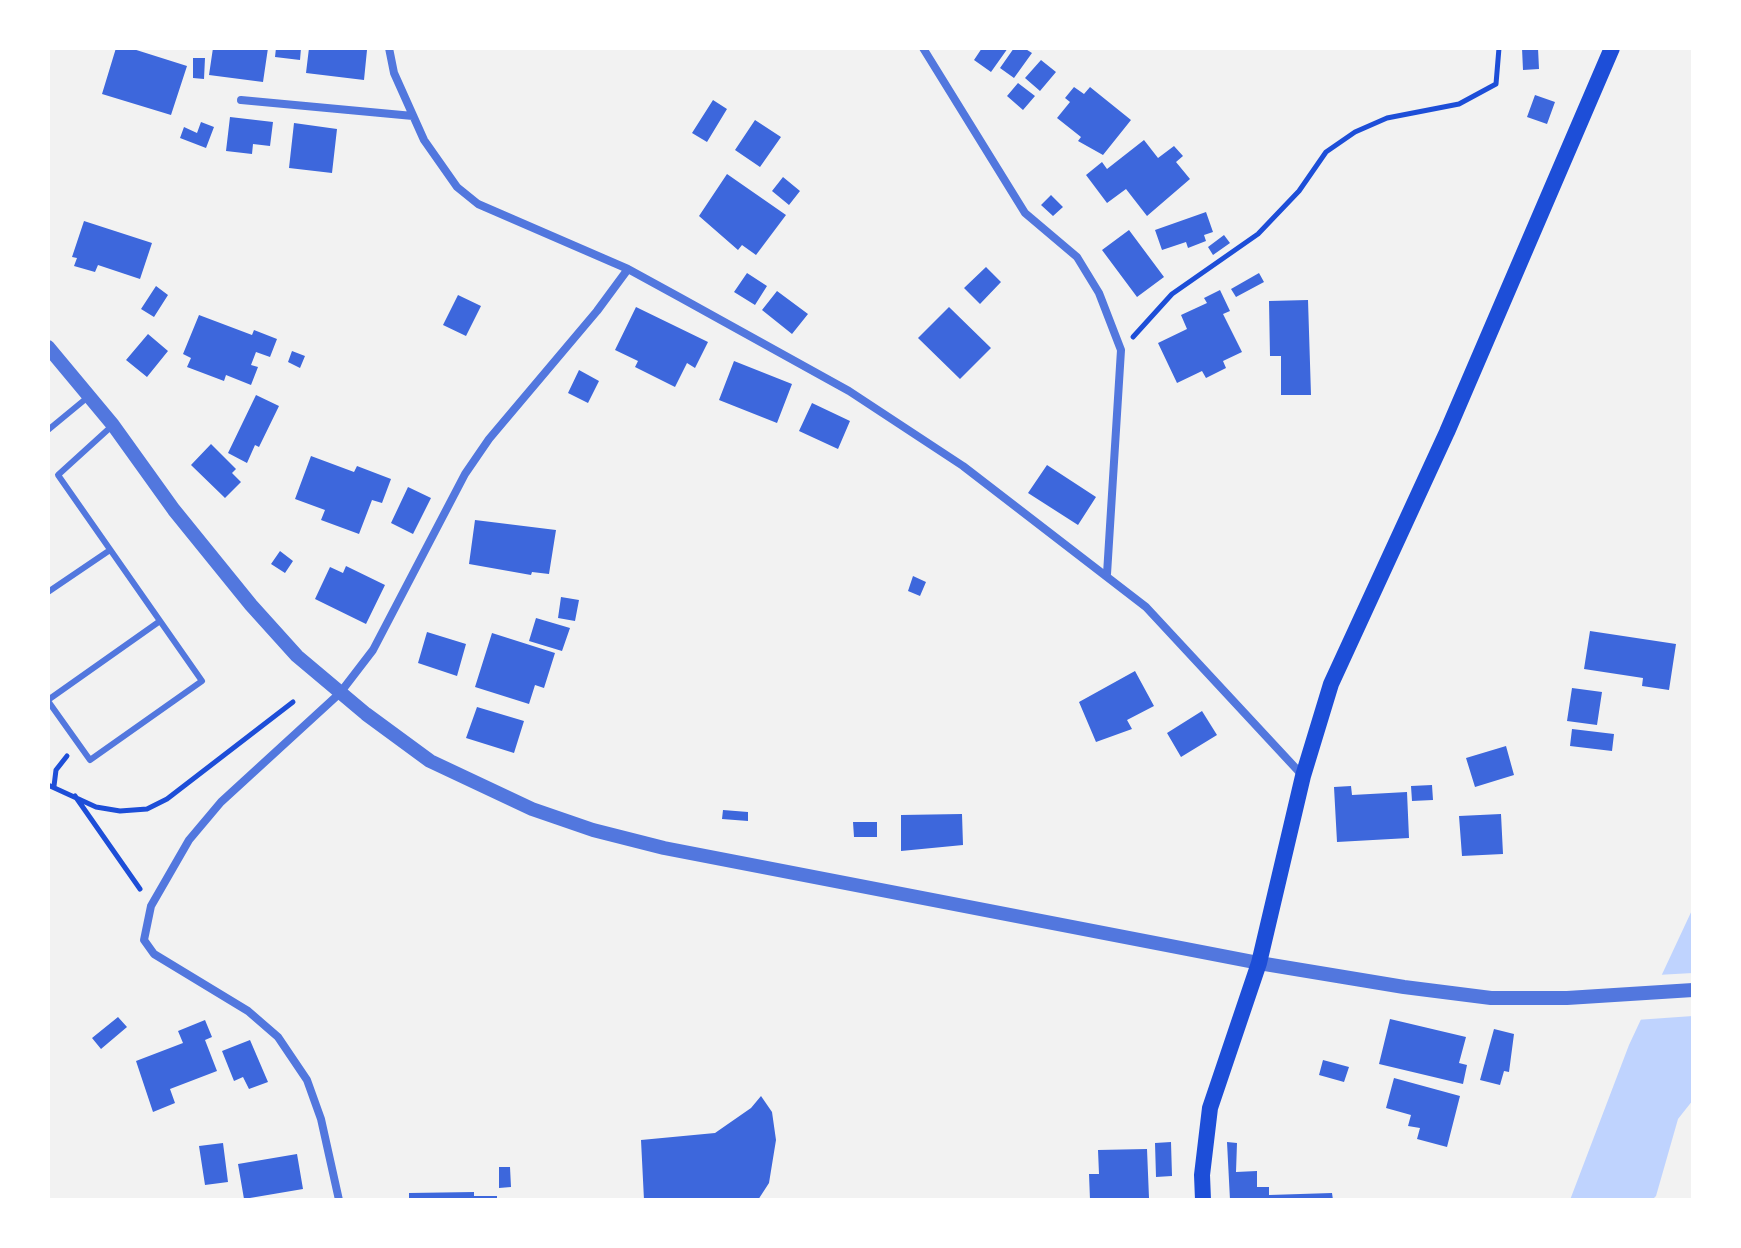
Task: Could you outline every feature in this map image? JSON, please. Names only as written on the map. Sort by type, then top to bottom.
[{"type":"main road","points":[[1203,1200],[1202,1175],[1210,1108],[1259,963],[1303,776],[1331,684],[1447,432],[1612,48]]},
{"type":"street","points":[[389,48],[394,73],[440,165],[457,187],[478,204],[628,269],[849,391],[963,466],[1146,607],[1303,776]]},
{"type":"street","points":[[923,48],[1025,213],[1077,257],[1099,293],[1121,350],[1107,574]]},
{"type":"street","points":[[241,100],[413,116]]},
{"type":"street","points":[[339,1200],[321,1119],[307,1080],[278,1037],[248,1011],[190,973],[154,954],[144,940],[151,906],[189,840],[221,802],[340,693],[373,650],[465,474],[489,439],[628,269]]},
{"type":"street","points":[[48,347],[90,395],[174,510],[297,656],[430,761],[474,784],[593,830],[664,848],[1259,963],[1491,998],[1567,998],[1693,990]]},
{"type":"lane","points":[[48,430],[90,395]]},
{"type":"lane","points":[[113,425],[58,475],[202,681],[90,760],[48,700],[160,621]]},
{"type":"lane","points":[[48,592],[110,550]]},
{"type":"path","points":[[1121,350],[1172,294],[1258,234],[1299,191],[1326,152],[1355,132],[1387,118],[1459,104],[1496,84],[1499,48]]},
{"type":"path","points":[[80,745],[61,761],[51,785],[96,807],[120,811],[147,809],[167,799],[293,702]]},
{"type":"path","points":[[74,795],[151,906]]},
{"type":"water","points":[[1693,908],[1693,1100],[1678,1119],[1656,1196],[1652,1200],[1570,1200],[1629,1045]]},
{"type":"pier","points":[[1693,973],[1693,1016],[1636,1020],[1657,975]]},
{"type":"building","points":[[116,48],[130,48],[187,66],[171,115],[102,94]]},
{"type":"building","points":[[213,48],[268,48],[263,82],[209,75]]},
{"type":"building","points":[[276,48],[301,48],[300,60],[275,57]]},
{"type":"building","points":[[309,48],[367,50],[364,80],[306,73]]},
{"type":"building","points":[[982,48],[1008,48],[991,72],[974,60]]},
{"type":"building","points":[[1014,48],[1024,48],[1032,53],[1014,78],[1000,68]]},
{"type":"building","points":[[1522,48],[1538,48],[1539,69],[1523,70]]},
{"type":"building","points":[[193,58],[205,58],[204,79],[193,78]]},
{"type":"building","points":[[1041,60],[1056,72],[1040,91],[1025,78]]},
{"type":"building","points":[[1018,83],[1035,96],[1023,110],[1007,96]]},
{"type":"building","points":[[1074,87],[1084,94],[1090,87],[1131,120],[1103,155],[1078,141],[1081,137],[1057,118],[1070,102],[1065,98]]},
{"type":"building","points":[[1535,95],[1555,102],[1547,124],[1527,117]]},
{"type":"building","points":[[713,100],[727,109],[707,142],[692,133]]},
{"type":"building","points":[[230,117],[273,122],[270,146],[253,144],[252,154],[226,151]]},
{"type":"building","points":[[755,120],[781,137],[760,167],[735,150]]},
{"type":"building","points":[[201,122],[214,127],[206,148],[180,138],[184,127],[197,133]]},
{"type":"building","points":[[294,123],[337,129],[332,173],[289,168]]},
{"type":"building","points":[[1144,140],[1158,158],[1174,146],[1183,156],[1176,162],[1190,179],[1147,216],[1126,189],[1107,203],[1086,175],[1102,162],[1107,169]]},
{"type":"building","points":[[727,174],[786,215],[756,255],[742,245],[738,250],[699,216]]},
{"type":"building","points":[[783,177],[800,191],[789,205],[772,191]]},
{"type":"building","points":[[1051,195],[1063,207],[1053,216],[1041,205]]},
{"type":"building","points":[[1206,212],[1213,232],[1204,235],[1206,241],[1188,248],[1186,242],[1162,250],[1155,230]]},
{"type":"building","points":[[84,221],[152,243],[140,279],[98,265],[95,272],[74,266],[77,258],[72,257]]},
{"type":"building","points":[[1129,230],[1164,277],[1137,297],[1102,250]]},
{"type":"building","points":[[1224,235],[1230,243],[1213,255],[1208,247]]},
{"type":"building","points":[[986,267],[1001,282],[980,304],[964,288]]},
{"type":"building","points":[[747,273],[767,286],[755,305],[734,292]]},
{"type":"building","points":[[1259,273],[1264,282],[1236,297],[1231,289]]},
{"type":"building","points":[[156,286],[168,295],[154,317],[141,309]]},
{"type":"building","points":[[1220,290],[1230,311],[1223,314],[1242,352],[1223,361],[1226,368],[1206,378],[1202,371],[1177,383],[1158,343],[1187,329],[1181,315],[1207,303],[1204,298]]},
{"type":"building","points":[[777,291],[808,314],[792,334],[762,310]]},
{"type":"building","points":[[458,295],[481,306],[466,336],[443,325]]},
{"type":"building","points":[[1308,300],[1311,395],[1281,395],[1281,356],[1270,356],[1269,301]]},
{"type":"building","points":[[636,307],[708,342],[695,368],[687,363],[675,387],[635,367],[638,361],[615,350]]},
{"type":"building","points":[[949,307],[991,348],[960,379],[918,338]]},
{"type":"building","points":[[199,315],[252,335],[254,330],[277,339],[270,357],[256,352],[251,365],[258,367],[251,385],[226,375],[224,381],[187,367],[191,358],[183,354]]},
{"type":"building","points":[[148,334],[168,351],[147,377],[126,360]]},
{"type":"building","points":[[292,351],[305,356],[300,368],[288,362]]},
{"type":"building","points":[[734,361],[792,384],[777,423],[719,400]]},
{"type":"building","points":[[579,370],[599,381],[588,403],[568,393]]},
{"type":"building","points":[[256,395],[279,406],[259,447],[255,445],[247,463],[228,453]]},
{"type":"building","points":[[812,403],[850,421],[838,449],[799,431]]},
{"type":"building","points":[[211,444],[236,469],[232,473],[241,482],[225,498],[191,465]]},
{"type":"building","points":[[311,456],[354,472],[357,466],[391,479],[382,503],[372,500],[359,534],[321,520],[325,510],[295,499]]},
{"type":"building","points":[[1047,465],[1096,497],[1078,525],[1028,493]]},
{"type":"building","points":[[408,487],[431,498],[413,534],[391,523]]},
{"type":"building","points":[[475,520],[556,530],[549,574],[532,572],[531,575],[469,564]]},
{"type":"building","points":[[280,551],[293,561],[285,573],[271,564]]},
{"type":"building","points":[[346,566],[385,585],[366,624],[315,599],[330,567],[343,573]]},
{"type":"building","points":[[913,576],[926,582],[920,596],[908,591]]},
{"type":"building","points":[[561,597],[579,600],[575,621],[558,618]]},
{"type":"building","points":[[536,618],[570,628],[562,651],[529,641]]},
{"type":"building","points":[[1590,631],[1676,644],[1669,690],[1642,686],[1643,678],[1584,669]]},
{"type":"building","points":[[427,632],[466,644],[457,676],[418,663]]},
{"type":"building","points":[[492,633],[555,653],[544,688],[535,685],[529,704],[475,687]]},
{"type":"building","points":[[1135,671],[1154,706],[1127,720],[1132,729],[1096,742],[1079,702]]},
{"type":"building","points":[[1572,688],[1602,692],[1597,725],[1567,721]]},
{"type":"building","points":[[477,707],[524,721],[514,753],[466,738]]},
{"type":"building","points":[[1202,711],[1217,735],[1181,757],[1167,733]]},
{"type":"building","points":[[1572,729],[1614,734],[1612,751],[1570,746]]},
{"type":"building","points":[[1506,746],[1514,775],[1475,787],[1466,758]]},
{"type":"building","points":[[1432,785],[1433,800],[1412,801],[1411,786]]},
{"type":"building","points":[[1351,786],[1352,795],[1407,792],[1409,838],[1337,842],[1334,787]]},
{"type":"building","points":[[723,810],[748,812],[748,821],[722,819]]},
{"type":"building","points":[[962,814],[963,845],[901,851],[901,815]]},
{"type":"building","points":[[1501,814],[1503,854],[1462,856],[1459,816]]},
{"type":"building","points":[[853,822],[877,822],[877,837],[854,837]]},
{"type":"building","points":[[118,1017],[127,1027],[101,1049],[92,1038]]},
{"type":"building","points":[[1390,1019],[1466,1037],[1459,1063],[1467,1065],[1463,1084],[1379,1064]]},
{"type":"building","points":[[205,1020],[212,1037],[205,1040],[217,1071],[170,1089],[175,1103],[153,1112],[136,1061],[183,1043],[178,1031]]},
{"type":"building","points":[[1494,1029],[1514,1034],[1509,1072],[1504,1071],[1500,1085],[1480,1080]]},
{"type":"building","points":[[250,1040],[268,1082],[249,1089],[243,1077],[234,1081],[222,1051]]},
{"type":"building","points":[[1323,1060],[1349,1067],[1344,1082],[1319,1075]]},
{"type":"building","points":[[1394,1078],[1460,1096],[1447,1147],[1417,1139],[1420,1128],[1408,1126],[1411,1115],[1386,1108]]},
{"type":"building","points":[[761,1096],[772,1112],[776,1140],[769,1183],[758,1200],[644,1200],[641,1140],[715,1133],[751,1108]]},
{"type":"building","points":[[1171,1142],[1172,1176],[1156,1177],[1155,1143]]},
{"type":"building","points":[[1227,1142],[1237,1143],[1236,1172],[1257,1171],[1257,1187],[1269,1187],[1269,1195],[1332,1193],[1333,1200],[1230,1200]]},
{"type":"building","points":[[223,1143],[228,1182],[205,1185],[199,1146]]},
{"type":"building","points":[[1147,1149],[1149,1198],[1090,1200],[1089,1174],[1099,1174],[1098,1150]]},
{"type":"building","points":[[297,1154],[303,1189],[244,1199],[238,1164]]},
{"type":"building","points":[[499,1167],[510,1167],[511,1187],[499,1188]]},
{"type":"building","points":[[474,1192],[474,1196],[497,1196],[497,1200],[409,1200],[409,1193]]}]
